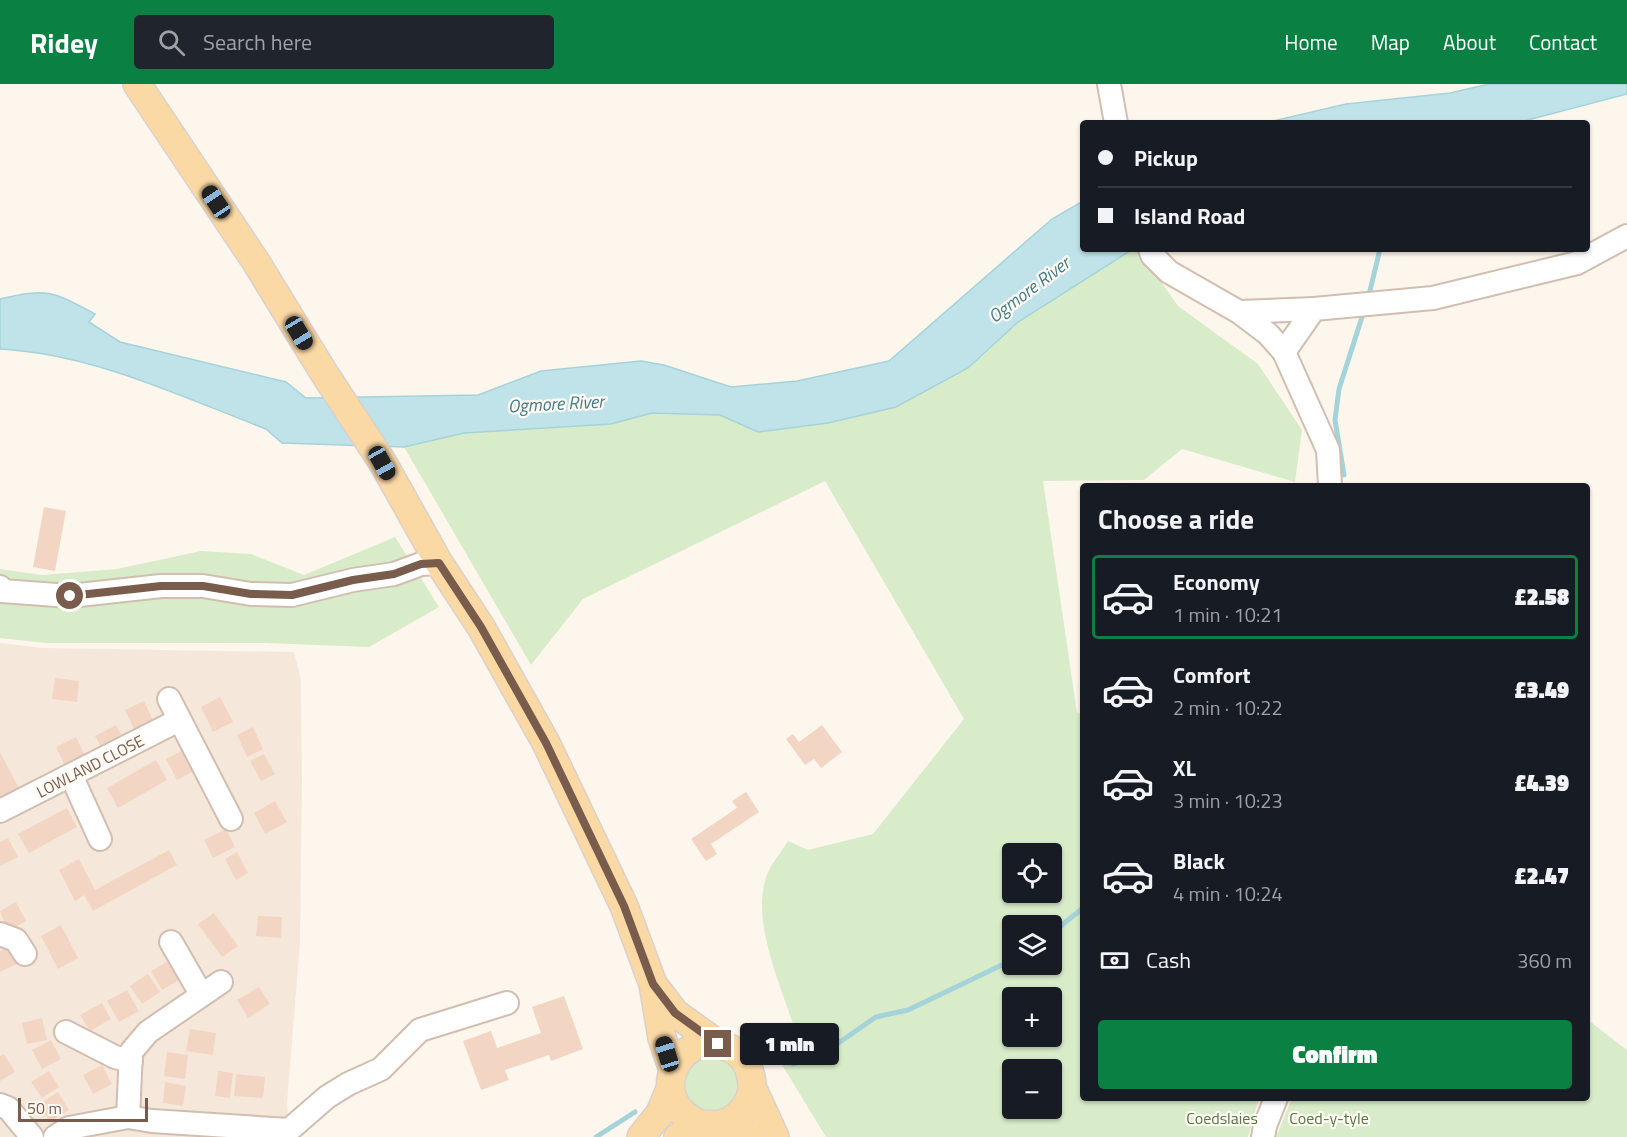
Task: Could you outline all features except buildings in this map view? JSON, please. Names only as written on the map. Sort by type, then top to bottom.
[{"type":"main road","points":[[137,84],[256,262],[382,463],[439,563],[481,627],[546,743],[624,906],[653,984],[673,1099],[684,1116],[754,1137]]},
{"type":"main road","points":[[653,984],[675,1013],[718,1044],[740,1055],[747,1065],[752,1087],[775,1137]]},
{"type":"main road","points":[[641,1137],[660,1113],[671,1080],[686,1052],[707,1044],[718,1044]]},
{"type":"main road","points":[[678,1137],[743,1110],[752,1087]]},
{"type":"street","points":[[1109,84],[1115,120]]},
{"type":"street","points":[[1239,312],[1314,309],[1433,298],[1577,263],[1627,236]]},
{"type":"street","points":[[1151,252],[1169,272],[1239,312],[1268,334],[1284,352],[1328,450],[1330,483]]},
{"type":"street","points":[[1284,352],[1314,309]]},
{"type":"street","points":[[0,587],[2,591],[38,596],[70,596],[161,586],[203,586],[251,594],[292,595],[353,580],[394,574],[421,564],[439,563]]},
{"type":"street","points":[[169,699],[231,819]]},
{"type":"street","name":"LOWLAND CLOSE","points":[[0,812],[179,720]]},
{"type":"street","points":[[71,775],[100,839]]},
{"type":"street","points":[[0,934],[16,940],[25,954]]},
{"type":"street","points":[[171,942],[201,994]]},
{"type":"street","points":[[128,1117],[132,1052],[148,1032],[221,982]]},
{"type":"street","points":[[55,1137],[69,1128],[128,1117],[196,1131],[289,1130],[327,1097],[348,1084],[381,1069],[420,1030],[507,1003]]},
{"type":"street","points":[[66,1032],[115,1057],[131,1061]]},
{"type":"street","points":[[1263,1137],[1275,1101]]},
{"type":"street","points":[[0,1105],[8,1108],[32,1137]]},
{"type":"shaded area","points":[[0,643],[44,648],[294,652],[301,680],[302,782],[300,943],[287,1103],[289,1130],[274,1137],[0,1137]]},
{"type":"green space","name":"Coedslaies","points":[[1128,252],[1140,252],[1178,306],[1258,364],[1302,430],[1295,482],[1182,449],[1144,480],[1043,481],[1077,713],[1080,714],[1080,1101],[1258,1101],[1248,1137],[826,1137],[773,1050],[793,1024],[765,934],[762,898],[765,881],[772,865],[788,841],[808,850],[873,834],[964,719],[825,481],[583,599],[531,665],[404,447],[464,433],[611,424],[652,413],[720,415],[758,432],[933,387],[968,368],[1018,322]]},
{"type":"green space","points":[[395,537],[439,607],[369,647],[265,643],[46,643],[0,638],[0,569],[42,575],[117,569],[201,551],[251,554],[304,575]]},
{"type":"green space","name":"Coed-y-tyle","points":[[1590,1021],[1627,1050],[1627,1137],[1276,1137],[1291,1101],[1590,1101]]},
{"type":"green space","points":[[710,1056],[730,1064],[738,1084],[730,1104],[710,1112],[690,1104],[682,1084],[690,1064]]},
{"type":"water","points":[[1489,84],[1627,84],[1627,94],[1527,120],[1278,120],[1346,104],[1450,93]]},
{"type":"water","name":"Ogmore River","points":[[1080,203],[1080,252],[1128,252],[1018,322],[968,368],[896,407],[828,423],[758,432],[720,415],[652,413],[611,424],[464,433],[404,447],[282,443],[266,429],[136,378],[69,359],[0,349],[0,299],[40,293],[59,296],[95,314],[89,322],[120,342],[286,382],[306,398],[478,395],[541,371],[641,361],[664,365],[731,387],[797,381],[889,361],[1052,219]]},
{"type":"waterway","points":[[1369,295],[1379,252]]},
{"type":"waterway","points":[[1344,475],[1335,420],[1339,389],[1363,314]]},
{"type":"waterway","points":[[1062,925],[1080,910]]},
{"type":"waterway","points":[[793,1064],[818,1057],[876,1017],[908,1010],[1002,965]]},
{"type":"waterway","points":[[596,1137],[635,1112]]},
{"type":"route","points":[[70,596],[161,586],[203,586],[251,594],[292,595],[353,580],[394,574],[421,564],[439,563],[481,627],[546,743],[624,906],[653,984],[675,1013],[718,1044]]}]
